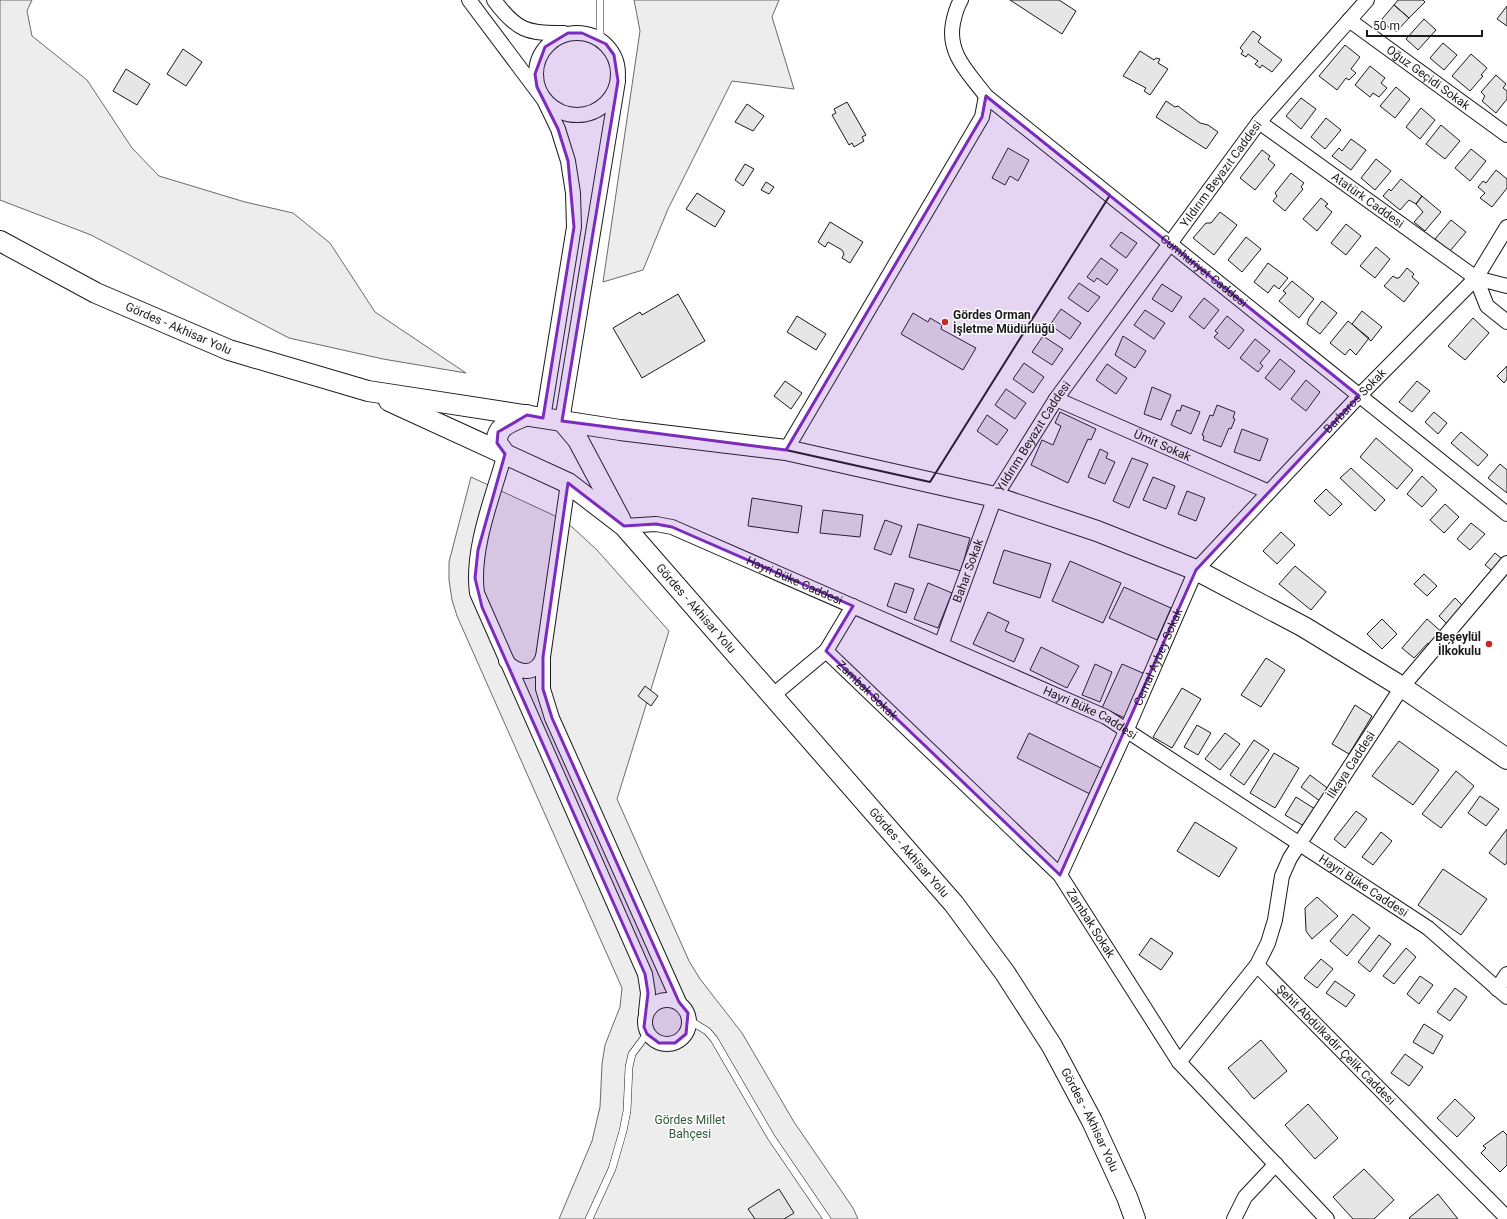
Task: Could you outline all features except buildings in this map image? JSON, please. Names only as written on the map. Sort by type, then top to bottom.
[{"type":"main road","name":"Gördes - Akhisar Yolu","points":[[0,241],[96,293],[229,350],[368,391],[620,430]]},
{"type":"main road","name":"Gördes - Akhisar Yolu","points":[[368,391],[568,482],[624,526],[954,904],[1005,974],[1052,1046],[1088,1114],[1127,1197],[1135,1219]]},
{"type":"main road","points":[[505,454],[497,443],[498,432],[507,424],[535,417]]},
{"type":"main road","name":"Gördes - Akhisar Yolu","points":[[562,421],[578,440],[624,526]]},
{"type":"main road","points":[[568,482],[579,483],[587,478],[589,469],[588,447],[594,437],[605,431],[620,430],[786,450],[995,497],[1097,531],[1196,570],[1304,627],[1402,687],[1507,759]]},
{"type":"street","points":[[469,0],[544,100],[554,110],[567,115],[581,116],[595,112],[606,105],[614,94],[618,81]]},
{"type":"street","points":[[494,0],[507,17],[523,29],[544,34],[582,33],[600,40],[606,44],[614,55],[618,68],[618,81],[562,421]]},
{"type":"street","name":"Cumhuriyet Caddesi","points":[[961,0],[956,8],[950,36],[957,57],[986,96],[1507,514]]},
{"type":"street","name":"Yıldırım Beyazıt Caddesi","points":[[995,497],[1056,399],[1259,122],[1367,0]]},
{"type":"street","name":"Oğuz Geçidi Sokak","points":[[1349,20],[1507,135]]},
{"type":"street","points":[[535,417],[574,226],[573,193],[568,161],[558,129],[537,87],[535,74],[537,60],[544,48],[556,38],[568,33]]},
{"type":"street","points":[[786,450],[982,117],[986,96]]},
{"type":"street","name":"Atatürk Caddesi","points":[[1259,122],[1476,278],[1507,286]]},
{"type":"street","name":"Barbaros Sokak","points":[[1196,570],[1359,396],[1476,278],[1507,227]]},
{"type":"street","points":[[1476,278],[1487,306],[1507,322]]},
{"type":"street","name":"Ümit Sokak","points":[[1056,399],[1270,492]]},
{"type":"street","points":[[505,454],[478,550],[475,578],[482,607],[646,974],[648,993],[644,1027],[648,1034],[659,1043],[675,1043],[686,1034],[689,1020],[688,1013],[679,1002],[552,718],[543,689],[543,657],[568,482]]},
{"type":"street","name":"Bahar Sokak","points":[[941,645],[995,497]]},
{"type":"street","name":"Hayri Büke Caddesi","points":[[624,526],[656,524],[672,527],[941,645],[1085,706],[1127,729],[1428,928],[1502,993]]},
{"type":"street","name":"İlkaya Caddesi","points":[[1300,843],[1402,687],[1507,563]]},
{"type":"street","name":"Cemal Aybey Sokak","points":[[1060,875],[1127,729],[1196,570]]},
{"type":"street","points":[[772,696],[826,651],[853,606]]},
{"type":"street","name":"Zambak Sokak","points":[[826,651],[1060,875],[1180,1062],[1327,1219]]},
{"type":"street","points":[[506,660],[516,669],[528,672],[538,666],[543,657]]},
{"type":"street","points":[[1180,1062],[1257,964],[1268,943],[1275,920],[1282,876],[1290,858],[1300,843]]},
{"type":"street","name":"Şehit Abdülkadir Çelik Caddesi","points":[[1257,964],[1507,1218]]},
{"type":"street","points":[[1502,993],[1507,974]]},
{"type":"street","points":[[646,1012],[657,1002],[664,1000],[679,1002]]},
{"type":"street","points":[[1234,1219],[1245,1197],[1276,1164]]},
{"type":"lane","points":[[600,0],[600,40]]},
{"type":"lane","points":[[689,1020],[703,1028],[714,1039],[771,1137],[827,1219]]},
{"type":"lane","points":[[589,1219],[612,1168],[623,1130],[627,1111],[629,1066],[632,1054],[648,1034]]},
{"type":"highlighted area","points":[[568,33],[582,33],[606,44],[614,55],[618,81],[562,421],[786,450],[982,117],[986,96],[1359,396],[1196,570],[1060,875],[826,651],[853,606],[672,527],[656,524],[624,526],[568,483],[543,657],[543,689],[552,718],[679,1002],[688,1013],[686,1034],[675,1043],[659,1043],[647,1034],[644,1027],[648,993],[645,974],[482,607],[475,578],[478,550],[505,454],[497,443],[498,432],[527,415],[543,418],[574,227],[568,161],[558,129],[537,87],[535,74],[545,47]]},
{"type":"shaded area","points":[[0,0],[32,0],[27,11],[32,36],[87,80],[132,148],[159,176],[245,202],[293,213],[330,243],[375,312],[466,373],[383,359],[289,338],[91,235],[0,200]]},
{"type":"shaded area","points":[[634,0],[779,0],[772,17],[794,89],[732,81],[668,209],[643,270],[603,282],[640,31]]},
{"type":"shaded area","name":"Gördes Millet Bahçesi","points":[[471,477],[553,515],[572,527],[597,550],[669,631],[617,799],[689,961],[700,979],[742,1033],[794,1122],[853,1208],[858,1219],[559,1219],[592,1141],[600,1107],[602,1064],[605,1045],[620,1007],[622,988],[457,616],[452,600],[449,580],[449,562]]},
{"type":"wall","points":[[986,96],[1110,195],[930,482],[786,450],[982,117],[986,96]]},
{"type":"place","name":"Gördes Orman İşletme Müdürlüğü","points":[[945,322]]},
{"type":"place","name":"Beşeylül İlkokulu","points":[[1489,644]]}]
